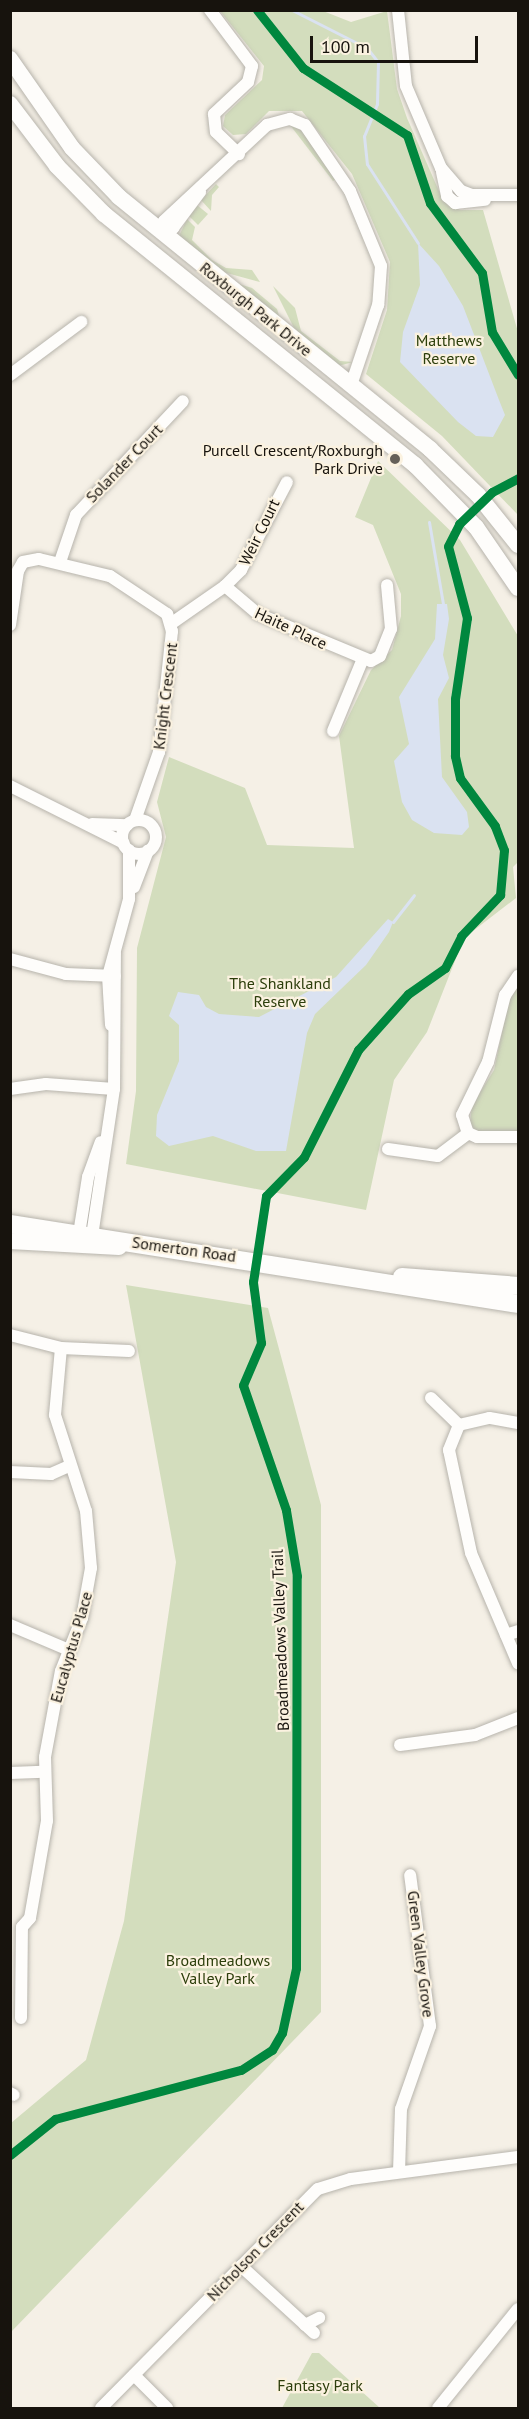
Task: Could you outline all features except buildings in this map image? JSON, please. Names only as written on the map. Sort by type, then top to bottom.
[{"type":"main road","name":"Somerton Road","points":[[10,1224],[358,1275],[519,1304]]},
{"type":"main road","name":"Somerton Road","points":[[358,1275],[519,1286]]},
{"type":"street","points":[[210,10],[252,66],[248,82],[214,114],[216,132],[239,154]]},
{"type":"street","points":[[398,10],[406,86],[441,168],[447,196],[455,203],[495,196],[519,195]]},
{"type":"street","name":"Roxburgh Park Drive","points":[[10,58],[72,148],[164,229],[351,385],[478,495],[516,536]]},
{"type":"street","name":"Roxburgh Park Drive","points":[[10,104],[57,166],[145,249],[415,465],[476,527],[519,588]]},
{"type":"street","points":[[145,249],[267,125],[298,120],[350,191],[382,275],[374,322],[351,385]]},
{"type":"street","points":[[10,375],[81,322]]},
{"type":"street","name":"Solander Court","points":[[60,562],[76,514],[183,401]]},
{"type":"street","name":"Weir Court","points":[[171,623],[225,586],[241,570],[286,482]]},
{"type":"street","points":[[496,554],[516,536]]},
{"type":"street","name":"Knight Crescent","points":[[10,625],[23,562],[60,562],[134,589],[171,623],[162,730],[149,785],[131,823],[127,847],[129,899]]},
{"type":"street","points":[[333,731],[358,682],[362,661],[380,656],[388,638],[393,616],[387,585]]},
{"type":"street","name":"Haite Place","points":[[225,586],[258,614],[362,661]]},
{"type":"street","name":"Knight Crescent","points":[[129,899],[156,836],[152,826],[149,785]]},
{"type":"street","points":[[10,786],[127,847],[148,851]]},
{"type":"street","points":[[80,821],[152,826]]},
{"type":"street","points":[[86,1235],[114,1089],[113,976],[115,953],[129,899]]},
{"type":"street","points":[[10,959],[66,974],[113,976]]},
{"type":"street","points":[[468,1133],[463,1106],[488,1062],[505,995],[519,976]]},
{"type":"street","points":[[10,1089],[46,1084],[114,1089]]},
{"type":"street","points":[[468,1133],[484,1138],[519,1137]]},
{"type":"street","points":[[388,1149],[438,1156],[468,1133]]},
{"type":"street","points":[[10,1242],[162,1246]]},
{"type":"street","points":[[10,1335],[61,1348],[129,1351]]},
{"type":"street","name":"Eucalyptus Place","points":[[21,2018],[16,1927],[30,1918],[47,1821],[43,1772],[69,1650],[88,1593],[91,1542],[55,1415],[61,1348]]},
{"type":"street","points":[[431,1398],[459,1425]]},
{"type":"street","points":[[459,1425],[489,1418],[519,1423]]},
{"type":"street","points":[[459,1425],[449,1450],[454,1495],[471,1553],[512,1633],[519,1663]]},
{"type":"street","points":[[10,1472],[51,1474],[69,1466]]},
{"type":"street","points":[[10,1625],[69,1650]]},
{"type":"street","points":[[400,1744],[475,1735],[519,1718]]},
{"type":"street","points":[[10,1773],[43,1772]]},
{"type":"street","name":"Green Valley Grove","points":[[399,2172],[401,2109],[430,2026],[410,1875]]},
{"type":"street","name":"Nicholson Crescent","points":[[101,2409],[318,2189],[399,2172],[519,2157]]},
{"type":"street","points":[[241,2266],[310,2329],[319,2318]]},
{"type":"street","points":[[438,2409],[519,2309]]},
{"type":"street","points":[[134,2375],[167,2409]]},
{"type":"green space","name":"Matthews Reserve","points":[[220,11],[323,11],[351,22],[387,11],[397,89],[407,118],[442,198],[460,210],[483,210],[518,332],[518,515],[442,436],[366,374],[387,310],[390,262],[352,174],[302,111],[269,111],[246,134],[233,135],[223,126],[225,115],[262,80],[264,66]]},
{"type":"green space","points":[[290,125],[300,128],[337,179],[333,181]]},
{"type":"green space","points":[[216,184],[219,187],[212,195],[211,211],[201,200]]},
{"type":"green space","points":[[197,205],[208,214],[198,225],[189,216]]},
{"type":"green space","points":[[187,219],[195,227],[192,240],[212,260],[226,268],[252,270],[260,282],[223,272],[179,236]]},
{"type":"green space","points":[[236,283],[252,288],[277,309],[280,319]]},
{"type":"green space","points":[[273,286],[295,308],[301,331],[340,361],[353,362],[338,366],[295,330]]},
{"type":"green space","name":"The Shankland Reserve","points":[[378,461],[460,540],[518,636],[518,862],[513,867],[516,898],[464,938],[427,1032],[394,1080],[366,1210],[126,1164],[136,1091],[137,948],[166,837],[157,802],[169,757],[245,788],[267,845],[354,848],[339,736],[371,670],[392,650],[401,616],[401,594],[373,525],[355,517]]},
{"type":"green space","points":[[518,984],[518,1135],[477,1133],[470,1123],[472,1105],[494,1070],[508,1004]]},
{"type":"green space","name":"Broadmeadows Valley Park","points":[[126,1285],[268,1308],[321,1505],[321,2012],[11,2332],[11,2123],[86,2060],[124,1921],[176,1562]]},
{"type":"green space","name":"Fantasy Park","points":[[312,2353],[319,2353],[380,2408],[282,2408]]},
{"type":"water","points":[[418,243],[439,266],[463,306],[505,415],[493,437],[476,436],[458,422],[400,362],[403,332],[420,285]]},
{"type":"water","points":[[437,604],[447,604],[449,619],[443,655],[449,678],[438,699],[442,777],[467,812],[469,827],[462,835],[434,833],[412,820],[402,802],[394,761],[409,744],[399,697],[435,639]]},
{"type":"water","points":[[388,919],[393,922],[389,932],[366,965],[315,1014],[307,1033],[286,1151],[256,1151],[213,1136],[169,1146],[156,1136],[157,1115],[179,1061],[179,1025],[169,1016],[178,992],[199,995],[206,1007],[219,1014],[259,1017],[336,977]]},
{"type":"waterway","points":[[292,10],[367,48],[378,62],[377,104],[364,136],[367,164],[418,243]]},
{"type":"waterway","points":[[429,522],[443,604]]},
{"type":"waterway","points":[[393,922],[414,895]]},
{"type":"cycle path","points":[[257,10],[303,68],[407,135],[430,203],[482,273],[492,332],[518,375]]},
{"type":"cycle path","name":"Broadmeadows Valley Trail","points":[[10,2155],[55,2119],[241,2070],[272,2050],[282,2033],[296,1968],[297,1576],[286,1510],[243,1385],[261,1343],[253,1282],[266,1196],[304,1157],[358,1050],[408,994],[445,968],[461,936],[500,895],[504,850],[495,826],[460,778],[455,756],[455,699],[467,618],[448,546],[459,524],[492,492],[518,478]]},
{"type":"place","name":"Purcell Crescent/Roxburgh Park Drive","points":[[395,459]]}]
